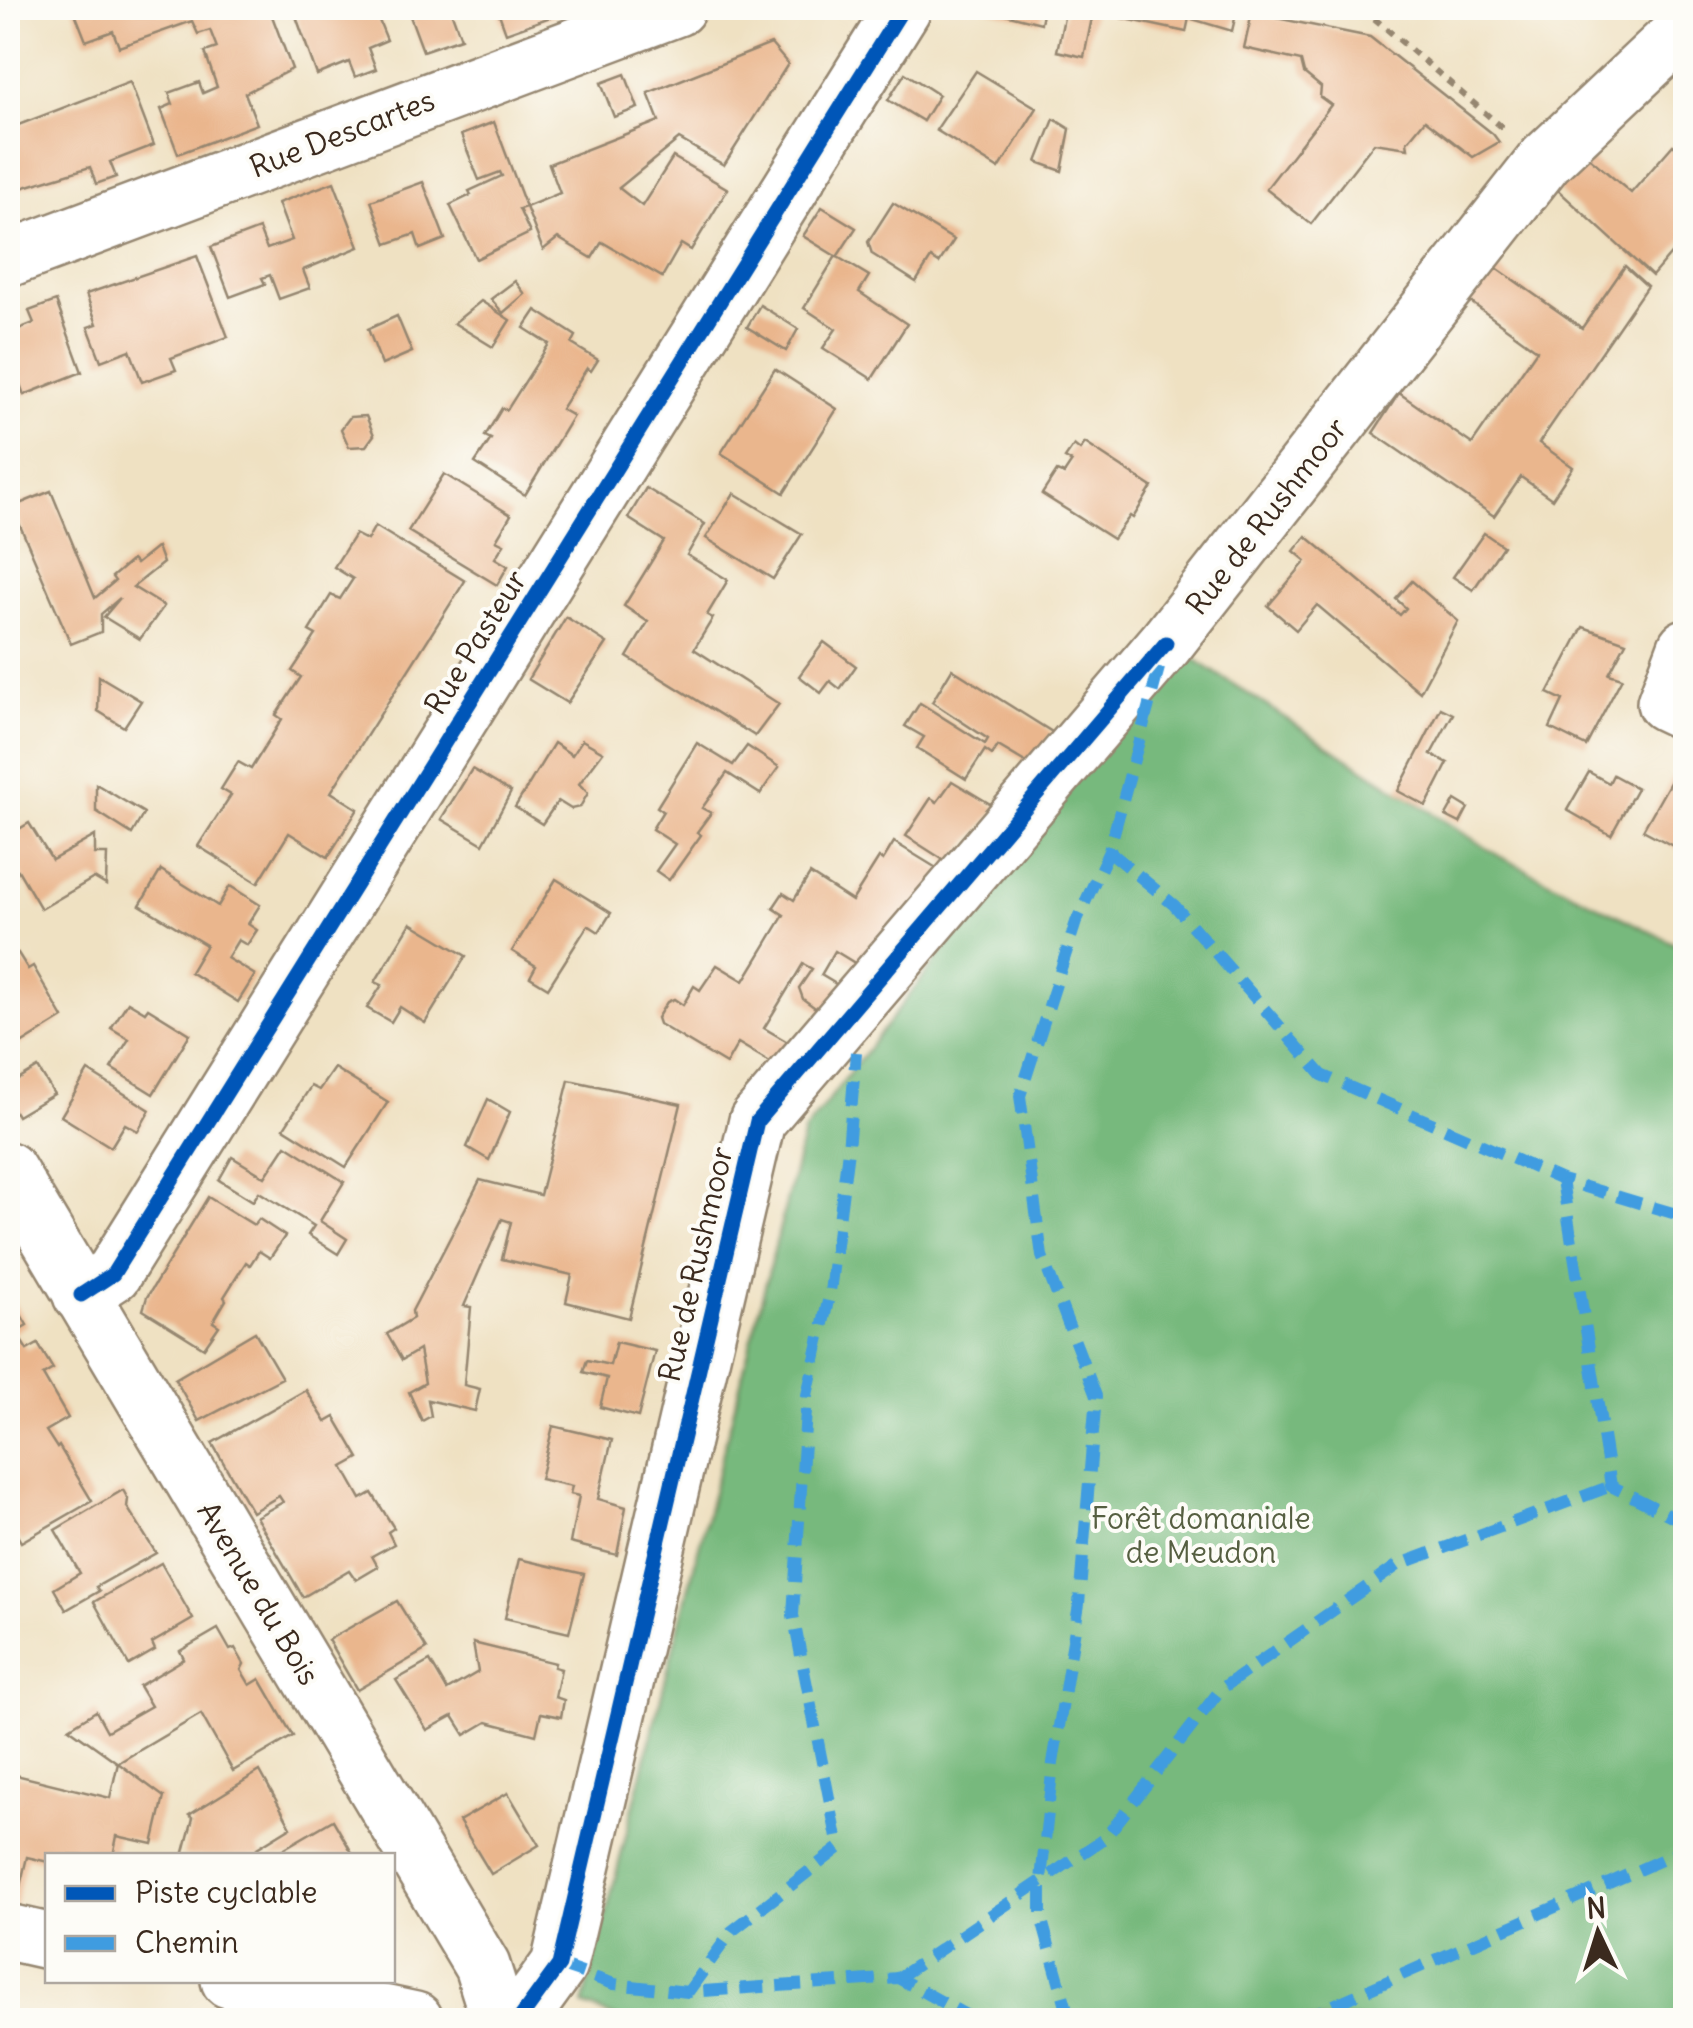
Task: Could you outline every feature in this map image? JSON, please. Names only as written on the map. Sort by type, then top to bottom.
[{"type":"street","name":"Rue Descartes","points":[[8,259],[677,8]]},
{"type":"street","name":"Rue Pasteur","points":[[81,1295],[112,1274],[903,8]]},
{"type":"street","name":"Rue de Rushmoor","points":[[519,2020],[558,1965],[756,1121],[1166,643],[1546,160],[1686,26]]},
{"type":"street","points":[[1675,708],[1686,647]]},
{"type":"street","name":"Avenue du Bois","points":[[8,1170],[482,1966],[499,2020]]},
{"type":"street","points":[[8,1932],[45,1940]]},
{"type":"street","points":[[244,1983],[415,2020]]},
{"type":"path","points":[[1362,8],[1481,112],[1546,160]]},
{"type":"green space","name":"Forêt domaniale de Meudon","points":[[1177,648],[1499,856],[1685,949],[1685,2020],[620,2020],[583,2005],[804,1132]]},
{"type":"building","points":[[73,8],[269,8],[292,69],[245,93],[257,124],[178,154],[161,109],[173,104],[169,93],[199,82],[203,93],[217,87],[205,52],[217,48],[210,30],[198,34],[192,21],[119,47],[113,31],[86,41]]},
{"type":"building","points":[[293,8],[374,8],[387,40],[368,48],[376,69],[355,77],[349,62],[317,75]]},
{"type":"building","points":[[407,8],[450,8],[461,38],[423,51]]},
{"type":"building","points":[[497,8],[557,8],[559,14],[506,33]]},
{"type":"building","points":[[981,8],[1044,8],[1041,23]]},
{"type":"building","points":[[1066,8],[1094,8],[1084,57],[1057,51]]},
{"type":"building","points":[[1114,8],[1237,10],[1232,31],[1189,18],[1186,32],[1112,16]]},
{"type":"building","points":[[1252,13],[1370,37],[1499,142],[1473,157],[1425,120],[1407,142],[1408,148],[1374,143],[1311,224],[1266,189],[1331,105],[1320,97],[1321,87],[1304,73],[1301,61],[1244,48]]},
{"type":"building","points":[[771,44],[788,64],[724,165],[679,139],[619,188],[642,206],[673,157],[728,189],[691,250],[681,244],[662,277],[602,242],[592,258],[558,238],[543,250],[526,207],[560,193],[549,164],[659,121],[648,93]]},
{"type":"building","points":[[976,71],[1037,108],[999,169],[936,130]]},
{"type":"building","points":[[905,73],[939,95],[923,121],[888,100]]},
{"type":"building","points":[[625,74],[638,108],[614,117],[601,83]]},
{"type":"building","points":[[130,82],[154,145],[110,162],[116,177],[96,184],[90,167],[8,192],[8,143],[17,139],[13,127]]},
{"type":"building","points":[[1054,119],[1070,129],[1062,171],[1037,162]]},
{"type":"building","points":[[494,122],[526,207],[519,209],[530,233],[476,259],[450,205],[502,176],[500,172],[479,180],[461,135]]},
{"type":"building","points":[[1673,145],[1686,156],[1686,236],[1652,276],[1549,182],[1578,148],[1631,193]]},
{"type":"building","points":[[334,182],[359,247],[303,270],[310,288],[279,299],[270,275],[262,278],[265,284],[230,297],[211,247],[259,229],[267,249],[292,240],[278,203]]},
{"type":"building","points":[[423,182],[445,239],[420,249],[415,234],[387,244],[371,201]]},
{"type":"building","points":[[893,203],[954,240],[939,263],[931,258],[916,282],[872,254],[868,242]]},
{"type":"building","points":[[822,207],[856,228],[837,257],[803,236]]},
{"type":"building","points":[[197,256],[228,337],[171,358],[176,370],[142,382],[130,350],[101,361],[88,327],[97,324],[86,294]]},
{"type":"building","points":[[836,256],[869,276],[859,292],[907,324],[872,379],[823,348],[836,329],[804,308]]},
{"type":"building","points":[[1491,264],[1582,328],[1625,266],[1647,286],[1539,443],[1573,467],[1552,499],[1521,477],[1494,516],[1373,433],[1399,393],[1472,444],[1537,350],[1465,298]]},
{"type":"building","points":[[515,281],[525,294],[503,313],[491,299]]},
{"type":"building","points":[[56,301],[82,372],[24,395],[8,352],[8,333],[34,323],[29,311]]},
{"type":"building","points":[[481,301],[510,320],[493,347],[454,323]]},
{"type":"building","points":[[760,305],[798,329],[786,351],[747,327]]},
{"type":"building","points":[[536,310],[576,336],[572,344],[598,360],[591,371],[587,368],[561,409],[573,416],[525,495],[475,463],[491,439],[485,436],[502,408],[507,410],[549,344],[524,328]]},
{"type":"building","points":[[397,316],[412,352],[382,365],[368,329]]},
{"type":"building","points":[[775,369],[837,409],[784,493],[721,453]]},
{"type":"building","points":[[366,416],[374,435],[366,446],[349,447],[341,429],[350,417]]},
{"type":"building","points":[[1085,443],[1152,487],[1133,518],[1130,516],[1113,539],[1042,494],[1057,471],[1064,474],[1072,462],[1065,458],[1074,445],[1080,450]]},
{"type":"building","points":[[444,474],[511,515],[496,540],[504,544],[495,558],[508,566],[497,585],[408,531]]},
{"type":"building","points":[[646,488],[705,524],[687,555],[728,580],[707,615],[713,618],[694,649],[779,704],[755,736],[627,657],[648,622],[624,606],[664,541],[628,518]]},
{"type":"building","points":[[51,491],[95,598],[132,560],[136,564],[157,547],[163,563],[133,587],[164,606],[140,639],[104,617],[120,598],[101,614],[101,632],[71,644],[12,507]]},
{"type":"building","points":[[734,493],[802,534],[773,579],[706,538]]},
{"type":"building","points":[[375,526],[465,581],[331,792],[358,809],[328,857],[289,833],[258,883],[198,846],[231,795],[221,789],[238,762],[251,769],[282,719],[276,715],[301,677],[292,671],[316,635],[309,631],[331,595],[340,599],[353,579],[334,567],[355,534],[367,540]]},
{"type":"building","points":[[1484,533],[1503,546],[1473,590],[1453,577]]},
{"type":"building","points":[[1306,536],[1400,615],[1406,608],[1396,599],[1412,581],[1458,621],[1420,692],[1317,605],[1296,630],[1268,606],[1306,561],[1294,551]]},
{"type":"building","points":[[566,617],[607,643],[567,703],[528,679]]},
{"type":"building","points":[[1583,627],[1626,642],[1609,674],[1622,678],[1586,746],[1550,728],[1563,700],[1548,693]]},
{"type":"building","points":[[824,642],[856,666],[840,689],[830,681],[821,693],[799,676]]},
{"type":"building","points":[[952,669],[1052,732],[1032,766],[998,746],[992,755],[985,750],[966,779],[917,748],[924,737],[905,726],[920,703],[985,744],[988,739],[932,702]]},
{"type":"building","points":[[99,676],[141,701],[124,727],[98,711]]},
{"type":"building","points":[[1441,708],[1453,714],[1431,754],[1448,763],[1426,806],[1398,791]]},
{"type":"building","points":[[582,740],[603,752],[579,784],[588,793],[580,807],[571,809],[558,801],[542,824],[515,807],[554,743],[572,755]]},
{"type":"building","points":[[697,743],[733,765],[747,746],[779,767],[760,794],[727,773],[702,808],[711,813],[697,832],[701,835],[669,880],[656,871],[675,844],[652,829],[663,811],[657,807]]},
{"type":"building","points":[[472,769],[511,792],[483,844],[441,819]]},
{"type":"building","points":[[1589,772],[1609,783],[1613,775],[1637,788],[1611,835],[1567,810]]},
{"type":"building","points":[[1673,777],[1686,783],[1686,853],[1643,830]]},
{"type":"building","points":[[952,781],[997,808],[950,864],[906,836],[931,798],[937,802]]},
{"type":"building","points":[[96,784],[144,813],[132,834],[96,811]]},
{"type":"building","points":[[1455,800],[1468,808],[1460,823],[1446,816]]},
{"type":"building","points":[[29,823],[52,860],[95,836],[95,854],[107,854],[106,885],[94,878],[41,909],[18,870],[8,876],[8,836]]},
{"type":"building","points":[[894,842],[943,872],[863,968],[835,951],[821,975],[846,990],[825,1015],[803,999],[799,988],[812,969],[803,964],[764,1028],[791,1044],[770,1062],[738,1043],[726,1064],[659,1024],[657,1018],[667,1002],[674,999],[683,1005],[694,986],[700,990],[717,965],[744,981],[784,915],[773,908],[783,893],[794,900],[810,874],[852,901]]},
{"type":"building","points":[[161,870],[218,906],[230,886],[260,905],[248,924],[257,930],[247,945],[238,940],[227,958],[255,975],[238,1002],[190,972],[206,945],[140,905]]},
{"type":"building","points":[[556,879],[611,913],[599,932],[588,925],[548,988],[530,977],[536,966],[512,951]]},
{"type":"building","points":[[411,923],[466,956],[425,1023],[400,1007],[391,1022],[367,1008],[382,985],[375,982]]},
{"type":"building","points":[[18,953],[28,969],[33,966],[63,1018],[8,1052],[8,959]]},
{"type":"building","points":[[128,1002],[145,1012],[148,1008],[190,1034],[153,1094],[111,1068],[129,1039],[111,1028]]},
{"type":"building","points":[[38,1068],[54,1094],[17,1116],[8,1100],[8,1086]]},
{"type":"building","points":[[334,1068],[388,1102],[346,1167],[284,1128],[311,1086],[319,1090]]},
{"type":"building","points":[[88,1071],[150,1110],[138,1131],[125,1124],[111,1147],[61,1116]]},
{"type":"building","points":[[569,1080],[681,1104],[629,1318],[566,1302],[572,1275],[502,1259],[511,1222],[502,1219],[464,1306],[471,1307],[464,1385],[480,1389],[475,1411],[428,1400],[431,1416],[422,1421],[409,1392],[425,1383],[419,1350],[402,1360],[387,1334],[413,1318],[412,1311],[480,1180],[540,1195]]},
{"type":"building","points":[[488,1099],[510,1112],[489,1160],[467,1147]]},
{"type":"building","points":[[286,1145],[344,1182],[320,1221],[347,1239],[338,1254],[308,1235],[314,1226],[259,1192],[253,1201],[219,1180],[232,1157],[265,1177]]},
{"type":"building","points":[[208,1197],[254,1225],[259,1219],[285,1236],[270,1258],[259,1251],[250,1265],[246,1262],[224,1297],[226,1300],[213,1322],[219,1326],[204,1348],[143,1310],[147,1297]]},
{"type":"building","points":[[8,1292],[27,1325],[8,1336]]},
{"type":"building","points":[[255,1332],[282,1378],[199,1421],[175,1379]]},
{"type":"building","points":[[19,1337],[27,1350],[38,1344],[53,1369],[43,1375],[68,1418],[46,1431],[92,1501],[21,1542],[8,1519],[8,1344]]},
{"type":"building","points":[[616,1342],[655,1351],[638,1417],[600,1407],[607,1378],[583,1372],[587,1360],[610,1365]]},
{"type":"building","points":[[306,1390],[326,1422],[335,1417],[359,1458],[343,1467],[361,1499],[372,1493],[394,1528],[388,1532],[394,1544],[372,1556],[378,1567],[356,1580],[349,1570],[303,1597],[256,1517],[283,1502],[279,1496],[252,1512],[212,1443]]},
{"type":"building","points":[[553,1426],[612,1440],[598,1499],[626,1507],[617,1555],[570,1543],[579,1496],[570,1494],[572,1486],[540,1479]]},
{"type":"building","points":[[123,1490],[127,1507],[156,1553],[96,1587],[99,1591],[66,1610],[54,1589],[80,1573],[55,1530]]},
{"type":"building","points":[[519,1559],[584,1574],[569,1633],[505,1618]]},
{"type":"building","points":[[161,1563],[193,1619],[152,1643],[155,1650],[129,1665],[94,1602]]},
{"type":"building","points":[[397,1601],[427,1649],[357,1690],[328,1640]]},
{"type":"building","points":[[218,1629],[230,1650],[235,1648],[250,1685],[260,1679],[293,1736],[233,1771],[201,1714],[118,1763],[69,1728],[96,1711],[107,1731],[151,1706],[139,1686],[184,1659],[180,1651]]},
{"type":"building","points":[[473,1643],[555,1663],[554,1667],[561,1669],[555,1697],[564,1700],[561,1717],[541,1713],[536,1735],[487,1722],[465,1735],[453,1716],[427,1730],[396,1680],[430,1661],[447,1690],[478,1672]]},
{"type":"building","points":[[118,1763],[164,1797],[153,1844],[117,1836],[114,1853],[45,1853],[45,1861],[27,1857],[15,1908],[8,1906],[8,1773],[110,1798]]},
{"type":"building","points":[[260,1771],[291,1827],[257,1848],[260,1853],[184,1853],[193,1818],[189,1815]]},
{"type":"building","points":[[508,1793],[539,1845],[491,1874],[459,1821]]},
{"type":"building","points":[[333,1820],[352,1853],[276,1853]]},
{"type":"marked path","points":[[1070,2020],[1041,1917],[1041,1880],[1053,1763],[1079,1604],[1096,1396],[1042,1256],[1020,1096],[1076,922],[1109,851],[1162,657]]},
{"type":"marked path","points":[[1109,851],[1174,905],[1322,1075],[1562,1180],[1686,1217]]},
{"type":"marked path","points":[[688,1992],[732,1931],[839,1848],[793,1615],[807,1395],[830,1292],[856,1052]]},
{"type":"marked path","points":[[1562,1180],[1611,1486],[1686,1523]]},
{"type":"marked path","points":[[898,1978],[1105,1838],[1221,1689],[1398,1565],[1611,1486]]},
{"type":"marked path","points":[[1300,2020],[1686,1849]]},
{"type":"marked path","points":[[559,1965],[614,1984],[688,1992],[898,1978],[975,2020]]},
{"type":"cycle path","points":[[81,1295],[113,1274],[903,8]]},
{"type":"cycle path","points":[[519,2020],[559,1965],[757,1121],[1166,643]]}]
